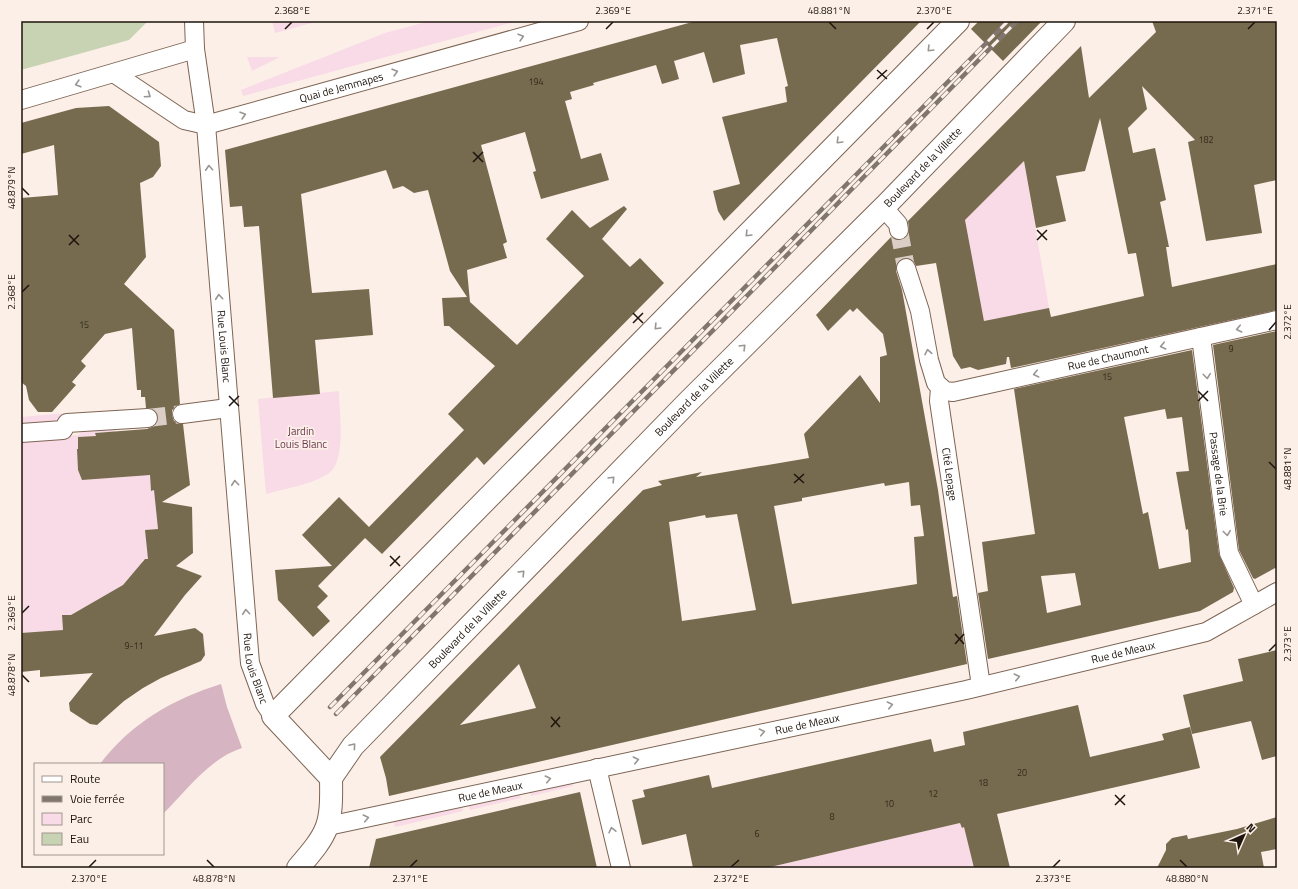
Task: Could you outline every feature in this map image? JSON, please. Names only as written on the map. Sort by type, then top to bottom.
[{"type":"main road","points":[[298,868],[319,844],[328,826],[331,807],[331,778],[273,716],[958,21]]},
{"type":"main road","name":"Boulevard de la Villette","points":[[331,778],[353,746],[688,402],[883,207],[1064,21]]},
{"type":"street","name":"Rue Louis Blanc","points":[[194,21],[195,49],[206,125],[250,663],[265,704],[273,716]]},
{"type":"street","name":"Quai de Jemmapes","points":[[115,74],[184,120],[206,125],[579,21]]},
{"type":"street","points":[[21,100],[115,74],[195,49]]},
{"type":"street","points":[[883,207],[898,224],[899,230]]},
{"type":"street","name":"Cité Lepage","points":[[906,268],[920,311],[931,368],[936,383],[940,388],[939,401],[981,686]]},
{"type":"street","name":"Rue de Chaumont","points":[[940,388],[953,392],[1277,320]]},
{"type":"street","name":"Passage de la Brie","points":[[1201,337],[1229,553],[1254,605]]},
{"type":"street","points":[[182,414],[228,408]]},
{"type":"street","points":[[21,433],[63,430],[67,423],[148,418]]},
{"type":"street","name":"Rue de Meaux","points":[[328,826],[981,686],[1206,632],[1277,592]]},
{"type":"street","points":[[597,768],[621,868]]},
{"type":"green space","points":[[272,21],[319,21],[275,33]]},
{"type":"green space","points":[[430,21],[517,21],[243,96],[241,90],[385,33]]},
{"type":"green space","points":[[247,57],[280,57],[252,71]]},
{"type":"green space","points":[[1024,161],[1049,308],[984,321],[965,220]]},
{"type":"green space","name":"Jardin Louis Blanc","points":[[339,391],[341,436],[338,459],[334,468],[328,474],[314,481],[266,494],[258,399]]},
{"type":"green space","points":[[66,413],[60,424],[44,425],[40,422],[32,423],[29,427],[21,427],[21,417]]},
{"type":"green space","points":[[115,428],[115,432],[95,433],[96,436],[78,437],[78,470],[82,480],[135,476],[139,472],[144,471],[150,476],[151,491],[154,490],[158,529],[145,530],[147,551],[154,559],[142,560],[142,563],[123,585],[71,615],[62,615],[63,633],[21,633],[21,440],[78,435],[82,432]]},
{"type":"green space","points":[[571,778],[573,786],[531,796],[529,787]]},
{"type":"green space","points":[[518,790],[521,798],[470,810],[467,801]]},
{"type":"green space","points":[[461,803],[463,811],[395,827],[393,819]]},
{"type":"green space","points":[[960,823],[962,827],[964,827],[974,868],[766,868]]},
{"type":"shaded area","points":[[221,684],[227,707],[242,748],[230,753],[209,767],[164,813],[164,763],[101,763],[125,736],[154,714],[203,690]]},
{"type":"water","points":[[21,21],[148,21],[129,40],[21,70]]},
{"type":"building","points":[[696,21],[921,21],[724,221],[718,211],[713,191],[740,184],[722,117],[787,102],[785,87],[788,86],[777,38],[740,45],[745,74],[713,83],[704,52],[674,61],[679,79],[662,84],[656,65],[593,83],[594,85],[570,92],[572,99],[565,101],[581,159],[601,153],[609,180],[541,199],[533,172],[536,171],[525,132],[481,145],[507,242],[503,244],[507,258],[467,270],[470,302],[517,345],[584,276],[546,239],[572,210],[590,228],[624,206],[627,209],[602,239],[630,267],[640,258],[664,283],[484,465],[477,457],[382,554],[365,538],[318,586],[328,596],[317,607],[330,621],[313,637],[278,600],[275,570],[332,566],[302,535],[339,497],[369,527],[464,430],[448,414],[495,366],[449,326],[444,326],[442,298],[467,297],[450,271],[428,190],[414,193],[403,186],[393,189],[386,170],[301,194],[312,293],[369,289],[373,335],[315,340],[320,394],[273,398],[259,226],[244,227],[242,206],[230,207],[225,150]]},
{"type":"building","points":[[979,21],[1042,21],[1003,61],[971,29]]},
{"type":"building","points":[[1152,21],[1277,21],[1277,180],[1254,185],[1262,233],[1206,241],[1188,142],[1195,140],[1142,86],[1147,109],[1128,128],[1133,153],[1155,148],[1166,200],[1160,202],[1169,247],[1166,247],[1172,287],[1277,264],[1277,310],[1011,368],[1009,357],[1007,357],[1006,364],[978,370],[970,367],[961,369],[953,356],[936,263],[916,266],[913,260],[909,258],[903,258],[898,261],[896,271],[902,290],[938,490],[953,597],[957,596],[967,664],[389,796],[380,757],[643,490],[662,485],[658,481],[702,472],[696,477],[809,458],[804,434],[860,375],[880,403],[880,357],[887,355],[883,334],[857,308],[853,312],[850,309],[828,331],[816,315],[891,237],[900,240],[906,238],[909,229],[908,221],[1081,46],[1089,98],[1156,32]],"holes":[[[1100,118],[1128,254],[1136,253],[1144,296],[1051,317],[1049,308],[984,321],[965,220],[1024,161],[1036,228],[1066,221],[1056,176],[1085,171]],[[909,482],[911,506],[920,505],[924,536],[914,537],[917,584],[792,604],[774,506],[802,501],[802,498],[884,483],[885,486]],[[737,514],[756,610],[682,621],[669,522],[705,515],[706,518]],[[519,664],[536,708],[460,725]]]},
{"type":"building","points":[[109,106],[159,142],[161,166],[153,177],[140,183],[146,257],[124,284],[174,330],[180,404],[172,410],[172,415],[174,421],[183,424],[190,485],[162,502],[192,507],[193,553],[176,566],[202,576],[185,595],[154,636],[195,628],[203,634],[205,655],[201,661],[161,678],[143,688],[124,701],[97,725],[90,724],[70,711],[69,703],[93,673],[40,677],[40,670],[21,672],[21,633],[63,630],[62,615],[71,615],[123,585],[145,559],[148,559],[145,530],[158,529],[154,490],[151,491],[150,475],[82,480],[78,470],[77,449],[78,437],[96,436],[95,433],[147,429],[154,426],[158,417],[153,409],[146,408],[145,397],[141,397],[141,390],[137,390],[132,328],[105,334],[81,361],[86,366],[72,382],[76,385],[52,412],[38,412],[29,400],[26,386],[21,382],[21,198],[58,195],[54,145],[21,154],[21,123],[76,108]]},
{"type":"building","points":[[1277,331],[1277,567],[1255,579],[1253,578],[1239,550],[1213,345]]},
{"type":"building","points":[[1192,350],[1219,554],[1234,588],[1233,592],[1200,611],[988,659],[978,593],[988,591],[982,542],[1035,534],[1014,389]],"holes":[[[1165,409],[1167,419],[1182,417],[1189,471],[1176,472],[1186,530],[1188,529],[1191,562],[1159,569],[1148,512],[1143,514],[1124,417]],[[1075,573],[1081,605],[1047,613],[1041,576]]]},
{"type":"building","points":[[1277,650],[1277,756],[1262,760],[1251,721],[1192,734],[1183,695],[1243,681],[1238,659]]},
{"type":"building","points":[[1078,705],[1090,757],[1164,740],[1162,734],[1190,727],[1200,768],[997,814],[1010,868],[974,868],[964,827],[962,828],[960,823],[766,868],[693,868],[686,834],[642,845],[632,800],[645,797],[643,790],[709,775],[712,788],[931,739],[934,752],[965,745],[963,732]]},
{"type":"building","points":[[580,792],[597,868],[369,868],[376,839]]},
{"type":"building","points":[[1277,817],[1277,849],[1261,852],[1264,868],[1157,868],[1166,850],[1166,844],[1172,838],[1187,835],[1188,839],[1237,829]]},
{"type":"tunnel","points":[[899,230],[906,268]]},
{"type":"tunnel","points":[[148,418],[182,414]]},
{"type":"railway","points":[[330,707],[1008,21]]},
{"type":"railway","points":[[336,714],[1017,21]]}]
